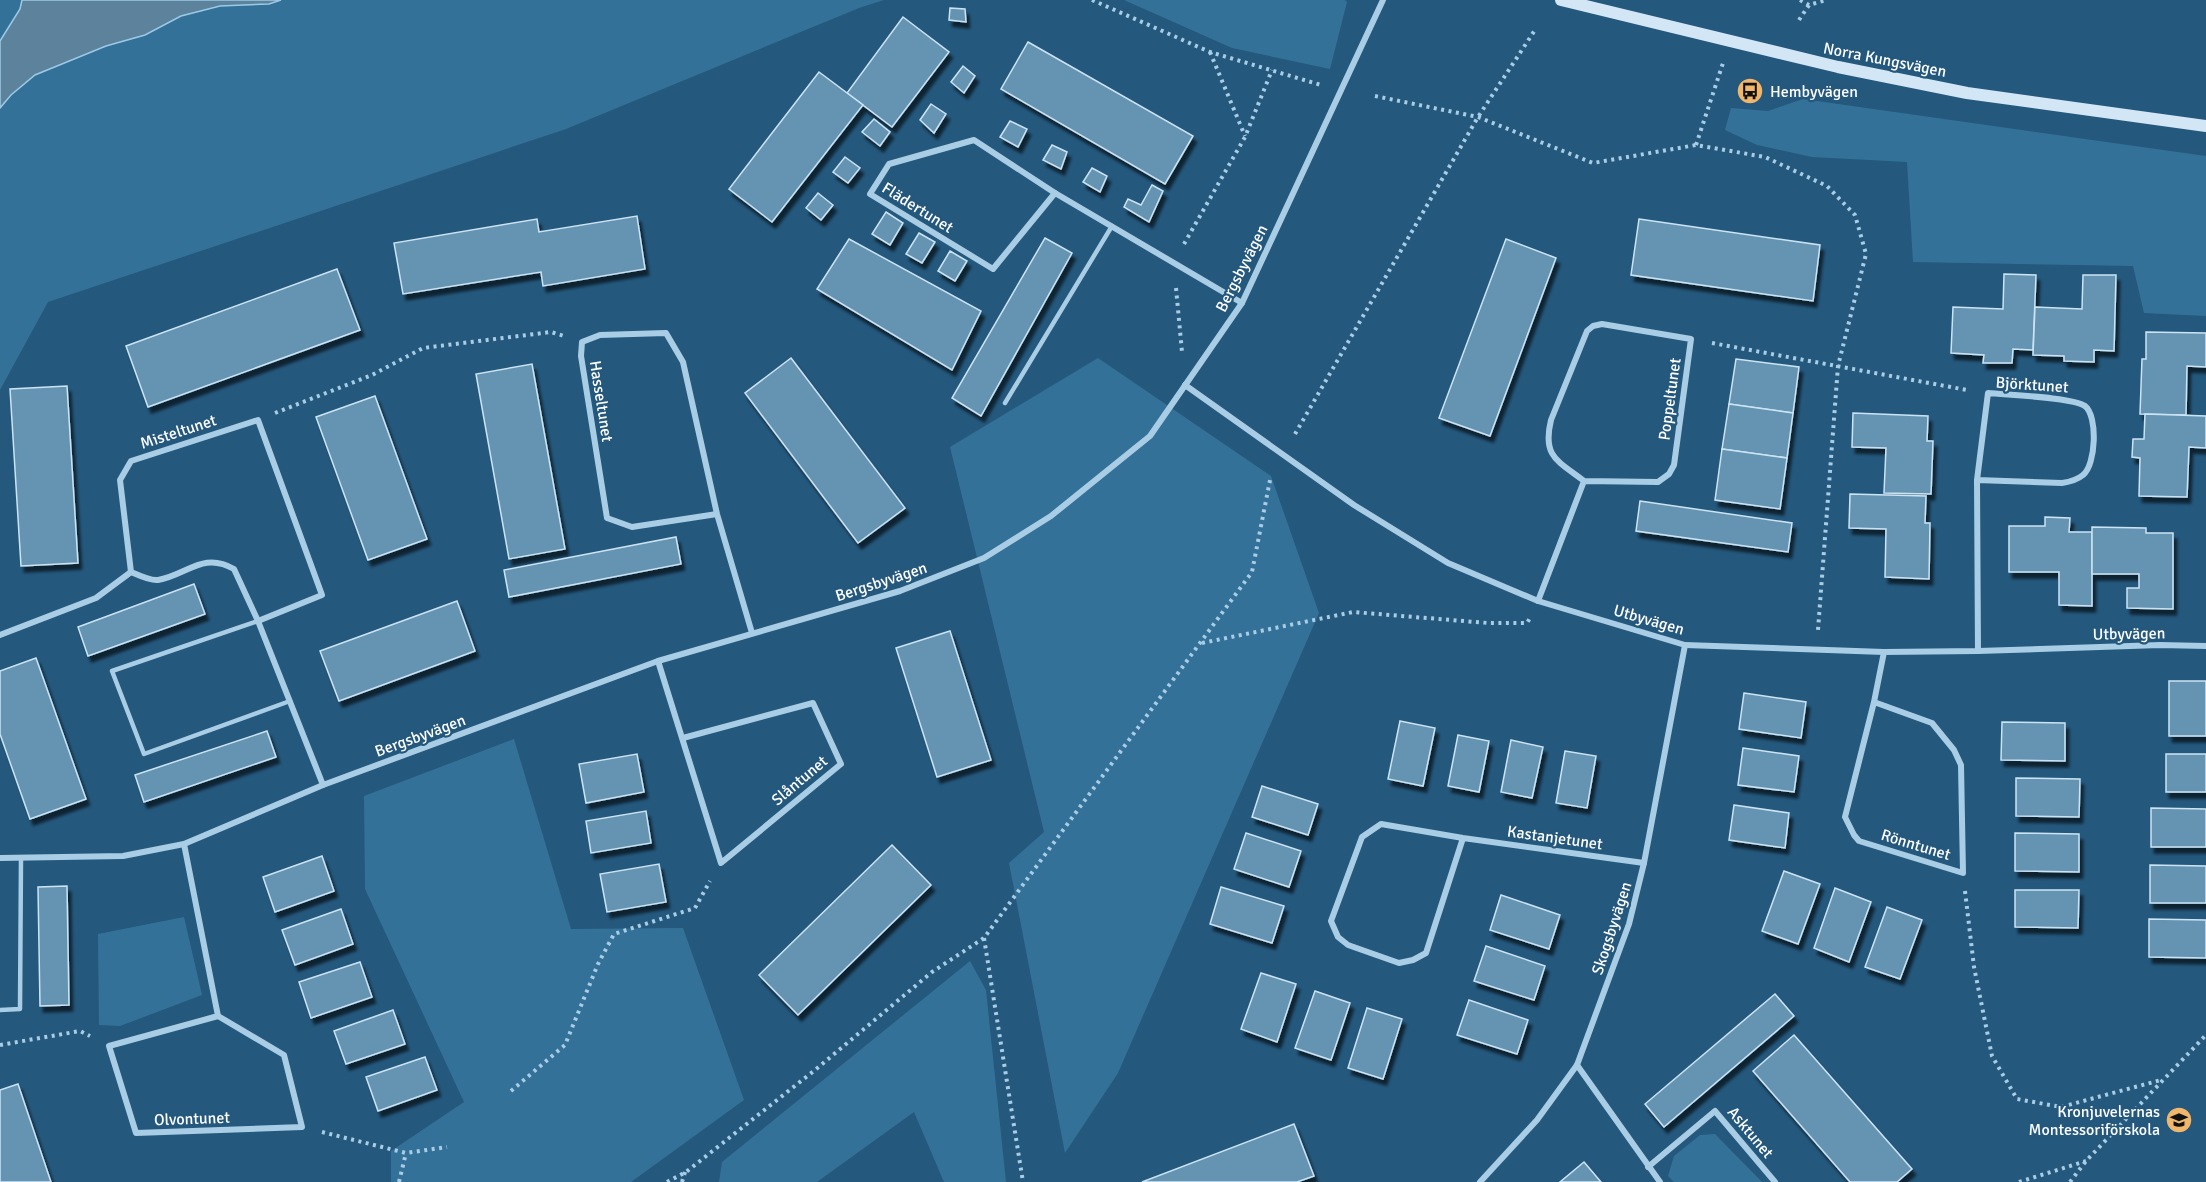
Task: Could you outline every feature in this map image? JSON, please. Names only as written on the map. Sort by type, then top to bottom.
[{"type":"main road","name":"Norra Kungsvägen","points":[[1562,0],[1729,42],[1967,93],[2206,126]]},
{"type":"street","name":"Bergsbyvägen","points":[[0,858],[123,856],[184,844],[323,785],[658,661],[900,591],[984,558],[1052,516],[1150,436],[1242,303],[1383,0]]},
{"type":"street","name":"Flädertunet","points":[[1055,193],[993,269],[870,194],[889,164],[974,141],[1055,193],[1242,303]]},
{"type":"street","name":"Poppeltunet","points":[[1602,324],[1691,339],[1674,465],[1669,474],[1658,482],[1584,481],[1552,457],[1548,448],[1548,435],[1551,420],[1587,331],[1593,326],[1602,324]]},
{"type":"street","name":"Hasseltunet","points":[[717,514],[632,527],[607,518],[581,356],[582,342],[600,335],[666,333],[683,362],[717,514],[752,633]]},
{"type":"street","name":"Utbyvägen","points":[[1185,385],[1354,505],[1448,563],[1538,601],[1685,645],[1884,652],[2160,645],[2206,646]]},
{"type":"street","name":"Björktunet","points":[[1977,480],[2069,482],[2084,475],[2093,459],[2093,418],[2086,406],[2078,402],[1988,393],[1977,480],[1978,651]]},
{"type":"street","points":[[258,420],[322,595],[258,621]]},
{"type":"street","name":"Misteltunet","points":[[130,572],[120,480],[131,461],[258,420]]},
{"type":"street","points":[[1538,601],[1584,481]]},
{"type":"street","points":[[0,635],[96,598],[130,572],[156,581],[205,562],[218,561],[226,564],[234,569],[258,621],[323,785]]},
{"type":"street","name":"Skogsbyvägen","points":[[1480,1182],[1537,1120],[1577,1065],[1629,924],[1644,863],[1685,645]]},
{"type":"street","name":"Rönntunet","points":[[1874,702],[1932,723],[1958,758],[1961,765],[1963,873],[1859,841],[1845,817],[1884,652]]},
{"type":"street","points":[[658,661],[721,863]]},
{"type":"street","name":"Slåntunet","points":[[683,738],[813,703],[841,764],[721,863]]},
{"type":"street","name":"Kastanjetunet","points":[[1463,838],[1426,953],[1413,960],[1399,963],[1348,945],[1338,937],[1331,921],[1362,837],[1381,824],[1463,838],[1644,863]]},
{"type":"street","points":[[184,844],[218,1016]]},
{"type":"street","points":[[110,1046],[218,1016],[284,1055],[302,1127]]},
{"type":"street","name":"Olvontunet","points":[[110,1046],[136,1133],[302,1127]]},
{"type":"street","points":[[1577,1065],[1660,1182]]},
{"type":"street","name":"Asktunet","points":[[1648,1167],[1715,1111],[1775,1182]]},
{"type":"lane","points":[[1005,403],[1112,226]]},
{"type":"lane","points":[[258,621],[112,671],[144,754],[290,701]]},
{"type":"lane","points":[[0,1010],[20,1009],[21,858]]},
{"type":"path","points":[[1092,0],[1210,52],[1324,85]]},
{"type":"path","points":[[1800,0],[1809,5]]},
{"type":"path","points":[[1800,20],[1809,5],[1826,0]]},
{"type":"path","points":[[1295,434],[1478,117],[1535,30]]},
{"type":"path","points":[[1696,145],[1729,42]]},
{"type":"path","points":[[1210,52],[1245,137]]},
{"type":"path","points":[[1185,385],[1173,262],[1245,137],[1272,70]]},
{"type":"path","points":[[1376,96],[1478,117],[1593,163],[1696,145],[1766,157],[1827,186],[1855,215],[1866,254],[1838,366],[1817,649]]},
{"type":"path","points":[[258,420],[372,375],[423,348],[551,332],[582,342]]},
{"type":"path","points":[[1691,339],[1988,393]]},
{"type":"path","points":[[667,1182],[686,1172],[815,1070],[932,972],[984,938],[1252,572],[1270,480]]},
{"type":"path","points":[[1202,643],[1353,612],[1488,623],[1527,623],[1538,601]]},
{"type":"path","points":[[511,1091],[565,1045],[598,964],[614,934],[695,908],[721,863]]},
{"type":"path","points":[[1963,873],[1974,967],[1992,1056],[2018,1099],[2061,1107],[2161,1080]]},
{"type":"path","points":[[984,938],[1023,1182]]},
{"type":"path","points":[[0,1044],[80,1031],[110,1046]]},
{"type":"path","points":[[2070,1182],[2086,1161],[2206,1035]]},
{"type":"path","points":[[302,1127],[406,1153],[447,1147]]},
{"type":"path","points":[[399,1182],[406,1153]]},
{"type":"path","points":[[2019,1182],[2086,1161]]},
{"type":"path","points":[[682,1182],[686,1172]]},
{"type":"shaded area","points":[[0,0],[22,0],[20,9],[0,41]]},
{"type":"shaded area","points":[[22,0],[281,0],[269,4],[220,6],[181,16],[145,35],[106,46],[35,75],[11,95],[0,108],[0,41],[20,9]]},
{"type":"shaded area","points":[[281,0],[884,0],[859,8],[566,129],[48,302],[0,390],[0,108],[11,95],[35,75],[106,46],[145,35],[181,16],[220,6],[269,4]]},
{"type":"shaded area","points":[[1124,0],[1345,0],[1347,2],[1330,69],[1232,48]]},
{"type":"shaded area","points":[[1803,99],[2206,156],[2206,316],[2144,313],[2133,266],[1913,262],[1907,162],[1812,157],[1757,145],[1725,130],[1731,108],[1768,111]]},
{"type":"shaded area","points":[[1098,358],[1271,476],[1319,613],[1118,1073],[1065,1153],[1009,863],[1044,832],[950,447]]},
{"type":"shaded area","points":[[514,739],[571,929],[683,928],[744,1100],[631,1182],[391,1182],[391,1151],[464,1102],[365,889],[364,796]]},
{"type":"shaded area","points":[[184,917],[202,995],[120,1026],[99,1025],[98,934]]},
{"type":"shaded area","points":[[970,961],[986,990],[1006,1182],[944,1182],[914,1112],[817,1182],[719,1182],[722,1162]]},
{"type":"shaded area","points":[[1715,1134],[1762,1182],[1674,1182],[1668,1176],[1674,1156],[1700,1135]]},
{"type":"building","points":[[950,8],[965,9],[966,22],[949,20]]},
{"type":"building","points":[[903,17],[949,52],[892,127],[847,93]]},
{"type":"building","points":[[1028,42],[1193,136],[1165,184],[1001,89]]},
{"type":"building","points":[[963,66],[975,76],[964,93],[951,82]]},
{"type":"building","points":[[819,72],[863,105],[772,222],[729,189]]},
{"type":"building","points":[[931,104],[946,114],[934,133],[920,120]]},
{"type":"building","points":[[874,119],[890,132],[880,146],[862,132]]},
{"type":"building","points":[[1010,121],[1027,129],[1018,147],[1000,137]]},
{"type":"building","points":[[1052,145],[1067,152],[1061,169],[1043,160]]},
{"type":"building","points":[[845,157],[860,168],[848,183],[833,172]]},
{"type":"building","points":[[1092,168],[1107,176],[1100,192],[1083,182]]},
{"type":"building","points":[[1152,185],[1163,191],[1149,222],[1124,207],[1128,199],[1141,205]]},
{"type":"building","points":[[818,193],[833,205],[821,220],[806,208]]},
{"type":"building","points":[[886,212],[903,223],[890,245],[872,234]]},
{"type":"building","points":[[637,216],[645,269],[543,286],[541,272],[403,294],[394,243],[537,219],[539,232]]},
{"type":"building","points":[[1639,219],[1820,245],[1813,301],[1631,275]]},
{"type":"building","points":[[919,233],[935,242],[922,263],[906,254]]},
{"type":"building","points":[[1045,238],[1072,253],[981,416],[952,398]]},
{"type":"building","points":[[849,239],[981,311],[952,370],[817,289]]},
{"type":"building","points":[[1506,239],[1556,258],[1490,436],[1439,418]]},
{"type":"building","points":[[950,251],[967,261],[955,281],[938,271]]},
{"type":"building","points":[[337,269],[360,330],[148,407],[126,346]]},
{"type":"building","points":[[2004,274],[2036,275],[2033,350],[2013,349],[2012,363],[1983,363],[1984,355],[1951,353],[1953,307],[2003,309]]},
{"type":"building","points":[[2083,275],[2116,275],[2114,351],[2094,350],[2094,362],[2064,361],[2064,356],[2033,355],[2035,307],[2082,309]]},
{"type":"building","points":[[2146,332],[2206,333],[2206,367],[2187,366],[2186,415],[2140,414],[2142,359],[2146,359]]},
{"type":"building","points":[[791,358],[905,508],[858,543],[745,393]]},
{"type":"building","points":[[1736,359],[1799,367],[1793,413],[1729,404]]},
{"type":"building","points":[[532,364],[565,549],[509,559],[476,374]]},
{"type":"building","points":[[67,386],[78,563],[21,566],[10,389]]},
{"type":"building","points":[[375,396],[427,539],[368,560],[316,417]]},
{"type":"building","points":[[1729,404],[1793,413],[1787,458],[1722,449]]},
{"type":"building","points":[[1853,413],[1928,416],[1927,441],[1933,441],[1931,494],[1884,493],[1886,448],[1852,447]]},
{"type":"building","points":[[2145,414],[2206,416],[2206,448],[2189,447],[2187,497],[2139,496],[2140,458],[2132,457],[2133,439],[2144,439]]},
{"type":"building","points":[[1722,449],[1787,458],[1780,509],[1715,500]]},
{"type":"building","points":[[1850,494],[1926,496],[1925,523],[1930,523],[1929,579],[1885,577],[1886,529],[1849,528]]},
{"type":"building","points":[[1640,501],[1792,523],[1788,552],[1636,531]]},
{"type":"building","points":[[2045,517],[2070,518],[2069,532],[2092,532],[2092,606],[2059,605],[2059,572],[2009,572],[2009,526],[2045,526]]},
{"type":"building","points":[[2092,527],[2146,528],[2146,533],[2173,533],[2173,609],[2127,608],[2127,588],[2139,588],[2139,574],[2092,574]]},
{"type":"building","points":[[676,537],[681,564],[509,597],[504,570]]},
{"type":"building","points":[[194,584],[205,614],[88,656],[78,627]]},
{"type":"building","points":[[457,601],[475,651],[339,701],[320,651]]},
{"type":"building","points":[[950,631],[991,760],[937,777],[896,648]]},
{"type":"building","points":[[36,658],[86,799],[30,819],[0,734],[0,671]]},
{"type":"building","points":[[2169,681],[2206,681],[2206,736],[2169,736]]},
{"type":"building","points":[[1744,693],[1806,702],[1801,738],[1739,729]]},
{"type":"building","points":[[1400,721],[1435,728],[1423,786],[1388,779]]},
{"type":"building","points":[[2002,722],[2065,723],[2065,761],[2001,760]]},
{"type":"building","points":[[267,731],[276,757],[144,802],[135,775]]},
{"type":"building","points":[[1458,735],[1489,741],[1479,792],[1448,786]]},
{"type":"building","points":[[1511,740],[1543,747],[1532,798],[1501,792]]},
{"type":"building","points":[[1743,748],[1799,756],[1794,792],[1738,785]]},
{"type":"building","points":[[1565,751],[1596,756],[1587,808],[1556,803]]},
{"type":"building","points":[[637,754],[644,792],[586,803],[579,764]]},
{"type":"building","points":[[2166,754],[2206,754],[2206,792],[2166,792]]},
{"type":"building","points":[[2016,778],[2080,779],[2079,817],[2016,816]]},
{"type":"building","points":[[1262,786],[1318,804],[1308,835],[1252,817]]},
{"type":"building","points":[[1734,805],[1789,813],[1785,848],[1729,840]]},
{"type":"building","points":[[2151,808],[2206,809],[2206,847],[2151,847]]},
{"type":"building","points":[[646,811],[651,843],[591,853],[586,821]]},
{"type":"building","points":[[1246,833],[1301,851],[1289,887],[1234,869]]},
{"type":"building","points":[[2015,833],[2079,834],[2079,872],[2015,871]]},
{"type":"building","points":[[892,845],[931,885],[798,1015],[759,975]]},
{"type":"building","points":[[322,856],[334,891],[275,912],[263,877]]},
{"type":"building","points":[[659,864],[666,902],[607,912],[600,874]]},
{"type":"building","points":[[2150,865],[2206,866],[2206,903],[2150,903]]},
{"type":"building","points":[[1784,871],[1820,884],[1798,944],[1762,931]]},
{"type":"building","points":[[67,886],[69,1005],[40,1006],[38,887]]},
{"type":"building","points":[[1221,887],[1284,906],[1272,943],[1210,924]]},
{"type":"building","points":[[1835,888],[1871,902],[1849,962],[1814,948]]},
{"type":"building","points":[[2015,890],[2079,890],[2078,928],[2015,927]]},
{"type":"building","points":[[1501,895],[1560,915],[1549,949],[1490,930]]},
{"type":"building","points":[[1887,907],[1922,920],[1900,979],[1865,967]]},
{"type":"building","points":[[341,909],[353,944],[295,965],[282,930]]},
{"type":"building","points":[[2149,919],[2206,920],[2206,958],[2149,957]]},
{"type":"building","points":[[1486,946],[1545,966],[1534,1000],[1474,981]]},
{"type":"building","points":[[360,962],[372,997],[311,1018],[299,982]]},
{"type":"building","points":[[1261,973],[1296,984],[1277,1042],[1241,1029]]},
{"type":"building","points":[[1315,991],[1350,1003],[1331,1060],[1295,1048]]},
{"type":"building","points":[[1775,994],[1794,1016],[1664,1127],[1645,1104]]},
{"type":"building","points":[[1469,1000],[1528,1020],[1517,1054],[1457,1035]]},
{"type":"building","points":[[1367,1008],[1402,1019],[1383,1079],[1348,1068]]},
{"type":"building","points":[[393,1010],[405,1044],[346,1064],[334,1031]]},
{"type":"building","points":[[1794,1035],[1912,1169],[1897,1182],[1850,1182],[1753,1071]]},
{"type":"building","points":[[425,1057],[437,1090],[378,1111],[366,1077]]},
{"type":"building","points":[[18,1084],[51,1182],[0,1182],[0,1090]]},
{"type":"building","points":[[1294,1124],[1314,1176],[1297,1182],[1142,1182]]},
{"type":"building","points":[[1584,1162],[1601,1182],[1560,1182]]},
{"type":"place","name":"Hembyvägen","points":[[1750,91]]},
{"type":"place","name":"Kronjuvelernas Montessoriförskola","points":[[2179,1120]]}]
